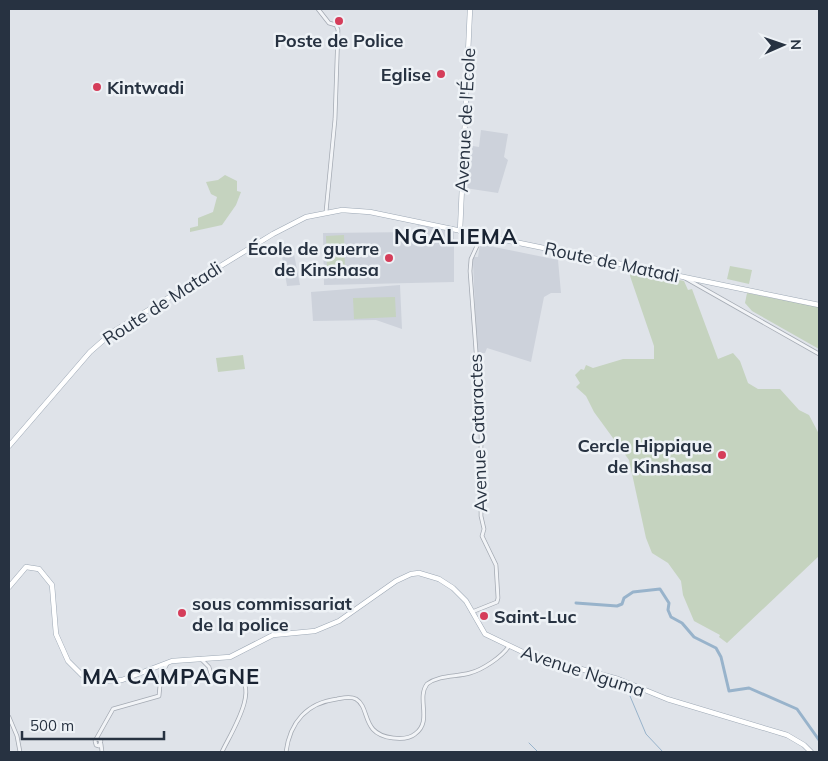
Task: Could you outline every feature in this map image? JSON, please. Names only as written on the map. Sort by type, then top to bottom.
[{"type":"main road","name":"Avenue de l'École","points":[[460,231],[470,9]]},
{"type":"main road","name":"Route de Matadi","points":[[9,446],[90,352],[114,331],[273,234],[306,217],[326,212],[370,212],[682,276],[692,281],[819,305]]},
{"type":"main road","name":"Avenue Nguma","points":[[9,587],[26,567],[37,568],[46,574],[52,585],[54,623],[58,642],[72,666],[86,677],[99,681],[122,680],[169,661],[232,657],[273,635],[306,633],[333,625],[396,582],[413,573],[430,576],[449,584],[462,597],[484,632],[509,646],[541,660],[618,679],[667,699],[787,735],[804,744],[811,752]]},
{"type":"street","points":[[318,9],[330,23],[336,25],[338,30],[335,119],[326,212]]},
{"type":"street","name":"Avenue Cataractes","points":[[472,612],[497,602],[498,598],[496,565],[482,536],[484,529],[481,516],[481,418],[470,271],[471,259],[482,235]]},
{"type":"street","points":[[692,281],[819,354]]},
{"type":"street","points":[[286,752],[294,727],[304,712],[319,702],[340,698],[353,698],[359,702],[370,725],[380,734],[394,738],[411,736],[419,731],[424,721],[423,695],[427,684],[436,679],[471,673],[505,652],[509,646]]},
{"type":"street","points":[[209,667],[210,658]]},
{"type":"street","points":[[201,659],[209,667],[212,675],[232,675],[240,678],[246,690],[245,704],[222,752]]},
{"type":"street","points":[[102,752],[99,742],[109,714],[115,708],[159,696],[161,672],[169,661]]},
{"type":"street","points":[[9,718],[17,736],[20,752]]},
{"type":"shaded area","points":[[481,130],[508,134],[504,157],[508,160],[498,193],[465,188],[467,145],[479,147]]},
{"type":"shaded area","name":"École de guerre de Kinshasa","points":[[418,225],[454,231],[454,282],[324,285],[323,233],[416,232]]},
{"type":"shaded area","points":[[480,244],[558,260],[561,293],[551,293],[544,297],[531,362],[487,348],[485,353],[477,353],[473,257],[478,257]]},
{"type":"shaded area","points":[[294,254],[300,285],[287,286],[282,256]]},
{"type":"shaded area","points":[[400,285],[402,329],[376,320],[313,321],[311,292]]},
{"type":"green space","points":[[225,175],[237,181],[237,191],[241,192],[236,205],[222,225],[190,232],[190,228],[198,226],[198,218],[213,212],[217,197],[211,194],[206,182],[218,180]]},
{"type":"green space","points":[[344,235],[345,267],[327,268],[326,236]]},
{"type":"green space","points":[[730,266],[752,270],[749,284],[727,279]]},
{"type":"green space","name":"Cercle Hippique de Kinshasa","points":[[631,270],[684,281],[688,290],[692,289],[718,359],[733,353],[740,361],[748,383],[758,389],[780,389],[799,410],[809,415],[819,434],[819,556],[727,643],[719,637],[720,635],[694,621],[683,595],[681,581],[668,563],[652,553],[646,538],[629,460],[594,412],[586,396],[576,387],[580,383],[575,375],[581,369],[584,370],[586,365],[593,368],[623,359],[654,359],[654,346],[630,276]]},
{"type":"green space","points":[[747,293],[819,307],[819,349],[752,311],[745,303]]},
{"type":"green space","points":[[395,297],[396,317],[354,319],[353,298]]},
{"type":"green space","points":[[243,355],[245,369],[218,372],[216,358]]},
{"type":"waterway","points":[[576,603],[617,606],[622,604],[624,598],[633,592],[660,589],[669,603],[668,610],[671,617],[682,623],[694,637],[716,648],[721,657],[729,691],[749,688],[797,709],[819,740]]},
{"type":"waterway","points":[[630,696],[646,734],[663,752]]},
{"type":"waterway","points":[[529,743],[538,752]]},
{"type":"place","name":"Poste de Police","points":[[339,21]]},
{"type":"place","name":"Eglise","points":[[441,74]]},
{"type":"place","name":"Kintwadi","points":[[97,87]]},
{"type":"place","name":"École de guerre de Kinshasa","points":[[389,258]]},
{"type":"place","name":"Cercle Hippique de Kinshasa","points":[[722,455]]},
{"type":"place","name":"sous commissariat de la police","points":[[182,613]]},
{"type":"place","name":"Saint-Luc","points":[[484,616]]},
{"type":"district","name":"NGALIEMA","points":[[456,236]]},
{"type":"district","name":"MA CAMPAGNE","points":[[171,676]]}]
